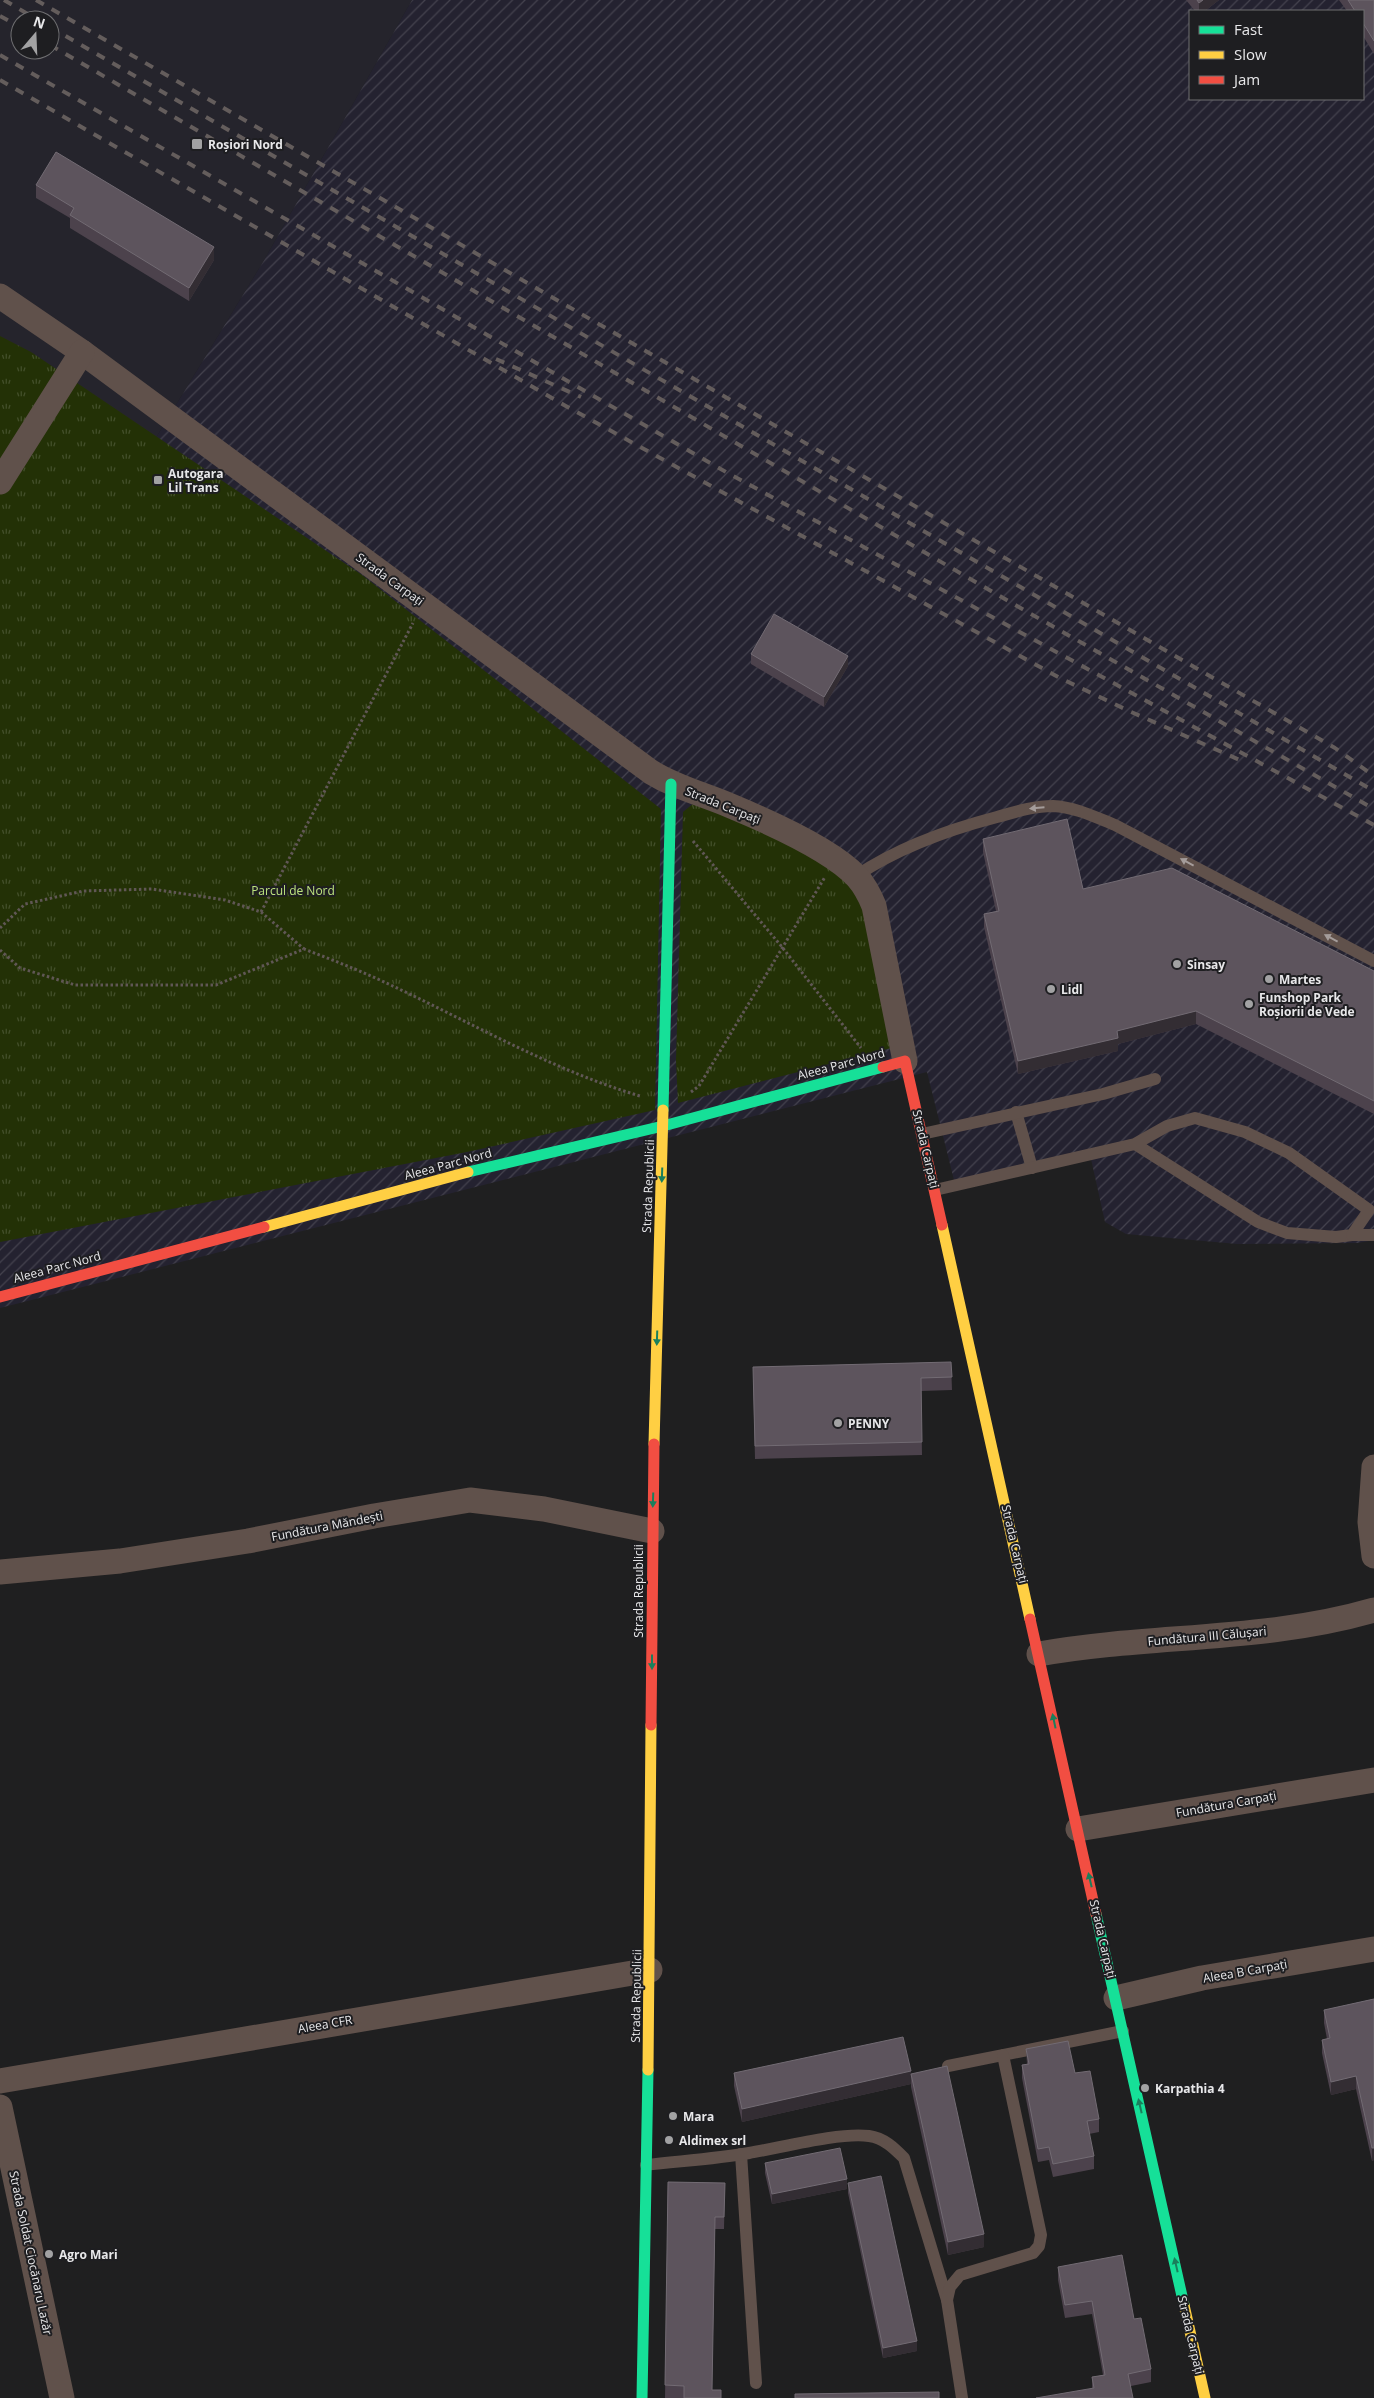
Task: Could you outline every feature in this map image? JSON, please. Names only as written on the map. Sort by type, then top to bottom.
[{"type":"street","name":"Strada Carpați","points":[[0,296],[82,352],[670,784],[731,806],[805,842],[836,860],[856,876],[866,889],[874,906],[905,1061],[1040,1654],[1205,2398]]},
{"type":"street","points":[[0,482],[82,352]]},
{"type":"street","name":"Strada Republicii","points":[[642,2398],[650,1970],[652,1531],[664,1105],[670,784]]},
{"type":"street","name":"Aleea Parc Nord","points":[[0,1297],[484,1168],[663,1126],[905,1061]]},
{"type":"street","points":[[1374,1466],[1370,1522],[1374,1556]]},
{"type":"street","name":"Fundătura Măndești","points":[[0,1572],[149,1556],[248,1541],[374,1516],[470,1500],[544,1509],[652,1531]]},
{"type":"street","name":"Fundătura III Călușari","points":[[1040,1654],[1084,1646],[1262,1633],[1374,1610]]},
{"type":"street","name":"Fundătura Carpați","points":[[1078,1829],[1374,1780]]},
{"type":"street","name":"Aleea B Carpați","points":[[1116,1998],[1202,1978],[1374,1949]]},
{"type":"street","name":"Aleea CFR","points":[[0,2081],[650,1970]]},
{"type":"street","name":"Strada Soldat Ciocănaru Lazăr","points":[[0,2107],[62,2398]]},
{"type":"lane","points":[[856,876],[880,860],[950,830],[1024,809],[1053,806],[1081,811],[1115,825],[1374,961]]},
{"type":"lane","points":[[922,1134],[1103,1094],[1155,1079]]},
{"type":"lane","points":[[1016,1112],[1032,1168]]},
{"type":"lane","points":[[935,1190],[1134,1144],[1167,1126],[1195,1118],[1245,1132],[1289,1153],[1368,1210],[1352,1235]]},
{"type":"lane","points":[[1134,1144],[1258,1222],[1287,1233],[1336,1237],[1374,1235]]},
{"type":"lane","points":[[948,2066],[1123,2031]]},
{"type":"lane","points":[[948,2300],[950,2287],[960,2275],[1033,2253],[1039,2246],[1041,2235],[1003,2054]]},
{"type":"lane","points":[[646,2165],[741,2154],[855,2136],[870,2136],[894,2147],[904,2158],[910,2174],[948,2300],[962,2398]]},
{"type":"lane","points":[[741,2154],[756,2383]]},
{"type":"path","points":[[261,912],[424,604]]},
{"type":"path","points":[[669,812],[782,947],[876,1068]]},
{"type":"path","points":[[0,928],[26,904],[84,891],[152,889],[225,900],[261,912],[304,949],[380,980],[539,1057],[611,1087],[645,1098],[658,1105],[676,1105],[699,1086],[836,860]]},
{"type":"path","points":[[0,950],[20,968],[75,985],[216,985],[304,949]]},
{"type":"shaded area","points":[[0,0],[412,0],[263,262],[109,515],[0,501]]},
{"type":"shaded area","points":[[412,0],[1374,0],[1374,1240],[1358,1243],[1237,1244],[1126,1234],[1105,1222],[1091,1159],[954,1180],[927,1072],[0,1308],[0,501],[109,515],[263,262]]},
{"type":"green space","name":"Parcul de Nord","points":[[0,336],[31,352],[362,575],[661,809],[655,1110],[467,1152],[0,1242]]},
{"type":"green space","points":[[694,803],[727,812],[831,868],[855,891],[868,916],[895,1047],[678,1103],[676,1061],[683,812]]},
{"type":"building","points":[[1348,0],[1374,0],[1374,41],[1364,25],[1364,10],[1354,10]]},
{"type":"building","points":[[56,152],[214,247],[189,288],[70,215],[74,208],[36,185]]},
{"type":"building","points":[[774,614],[848,656],[824,697],[751,654]]},
{"type":"building","points":[[1067,819],[1083,889],[1172,868],[1374,971],[1374,1101],[1196,1011],[1117,1031],[1118,1038],[1018,1061],[984,914],[999,911],[983,839]]},
{"type":"building","name":"PENNY","points":[[951,1362],[952,1377],[921,1378],[922,1442],[755,1446],[753,1367]]},
{"type":"building","points":[[1374,1999],[1374,2148],[1372,2148],[1356,2076],[1331,2082],[1322,2040],[1330,2038],[1324,2010]]},
{"type":"building","points":[[903,2037],[911,2071],[742,2109],[734,2073]]},
{"type":"building","points":[[1068,2041],[1075,2073],[1090,2071],[1099,2119],[1087,2121],[1094,2156],[1053,2164],[1049,2147],[1038,2149],[1022,2065],[1029,2064],[1026,2049]]},
{"type":"building","points":[[947,2066],[984,2234],[948,2242],[911,2074]]},
{"type":"building","points":[[840,2148],[847,2179],[772,2194],[765,2163]]},
{"type":"building","points":[[881,2176],[917,2341],[883,2348],[848,2183]]},
{"type":"building","points":[[668,2182],[725,2183],[724,2217],[715,2217],[712,2390],[721,2390],[721,2398],[684,2398],[684,2386],[665,2385]]},
{"type":"building","points":[[1122,2255],[1134,2319],[1141,2318],[1151,2369],[1128,2374],[1133,2398],[1036,2398],[1094,2388],[1092,2377],[1105,2375],[1092,2301],[1065,2305],[1058,2267]]},
{"type":"building","points":[[939,2392],[939,2398],[795,2398],[795,2394]]},
{"type":"railway","points":[[4,0],[21,10]]},
{"type":"railway","points":[[36,0],[1335,748],[1374,776]]},
{"type":"railway","points":[[0,16],[10,22]]},
{"type":"railway","points":[[60,33],[1374,791]]},
{"type":"railway","points":[[60,51],[1017,606],[1374,809]]},
{"type":"railway","points":[[0,55],[726,472],[1374,825]]},
{"type":"railway","points":[[0,80],[564,405],[1060,678],[1242,761]]},
{"type":"railway","points":[[496,359],[581,397]]},
{"type":"traffic: fast","points":[[663,1110],[671,784]]},
{"type":"traffic: fast","points":[[468,1172],[663,1126],[883,1067]]},
{"type":"traffic: fast","points":[[1096,1914],[1184,2305]]},
{"type":"traffic: fast","points":[[642,2398],[648,2070]]},
{"type":"traffic: slow","points":[[654,1444],[663,1110]]},
{"type":"traffic: slow","points":[[264,1227],[468,1172]]},
{"type":"traffic: slow","points":[[942,1225],[1030,1619]]},
{"type":"traffic: slow","points":[[648,2070],[651,1725]]},
{"type":"traffic: slow","points":[[1184,2305],[1205,2398]]},
{"type":"traffic: jam","points":[[883,1067],[905,1061],[942,1225]]},
{"type":"traffic: jam","points":[[0,1297],[264,1227]]},
{"type":"traffic: jam","points":[[651,1725],[654,1444]]},
{"type":"traffic: jam","points":[[1030,1619],[1096,1914]]},
{"type":"place","name":"Roșiori Nord","points":[[197,144]]},
{"type":"place","name":"Autogara Lil Trans","points":[[158,480]]},
{"type":"place","name":"Sinsay","points":[[1177,964]]},
{"type":"place","name":"Martes","points":[[1269,979]]},
{"type":"place","name":"Lidl","points":[[1051,989]]},
{"type":"place","name":"Funshop Park Roșiorii de Vede","points":[[1249,1004]]},
{"type":"place","name":"PENNY","points":[[838,1423]]},
{"type":"place","name":"Karpathia 4","points":[[1145,2088]]},
{"type":"place","name":"Mara","points":[[673,2116]]},
{"type":"place","name":"Aldimex srl","points":[[669,2140]]},
{"type":"place","name":"Agro Mari","points":[[49,2254]]}]
